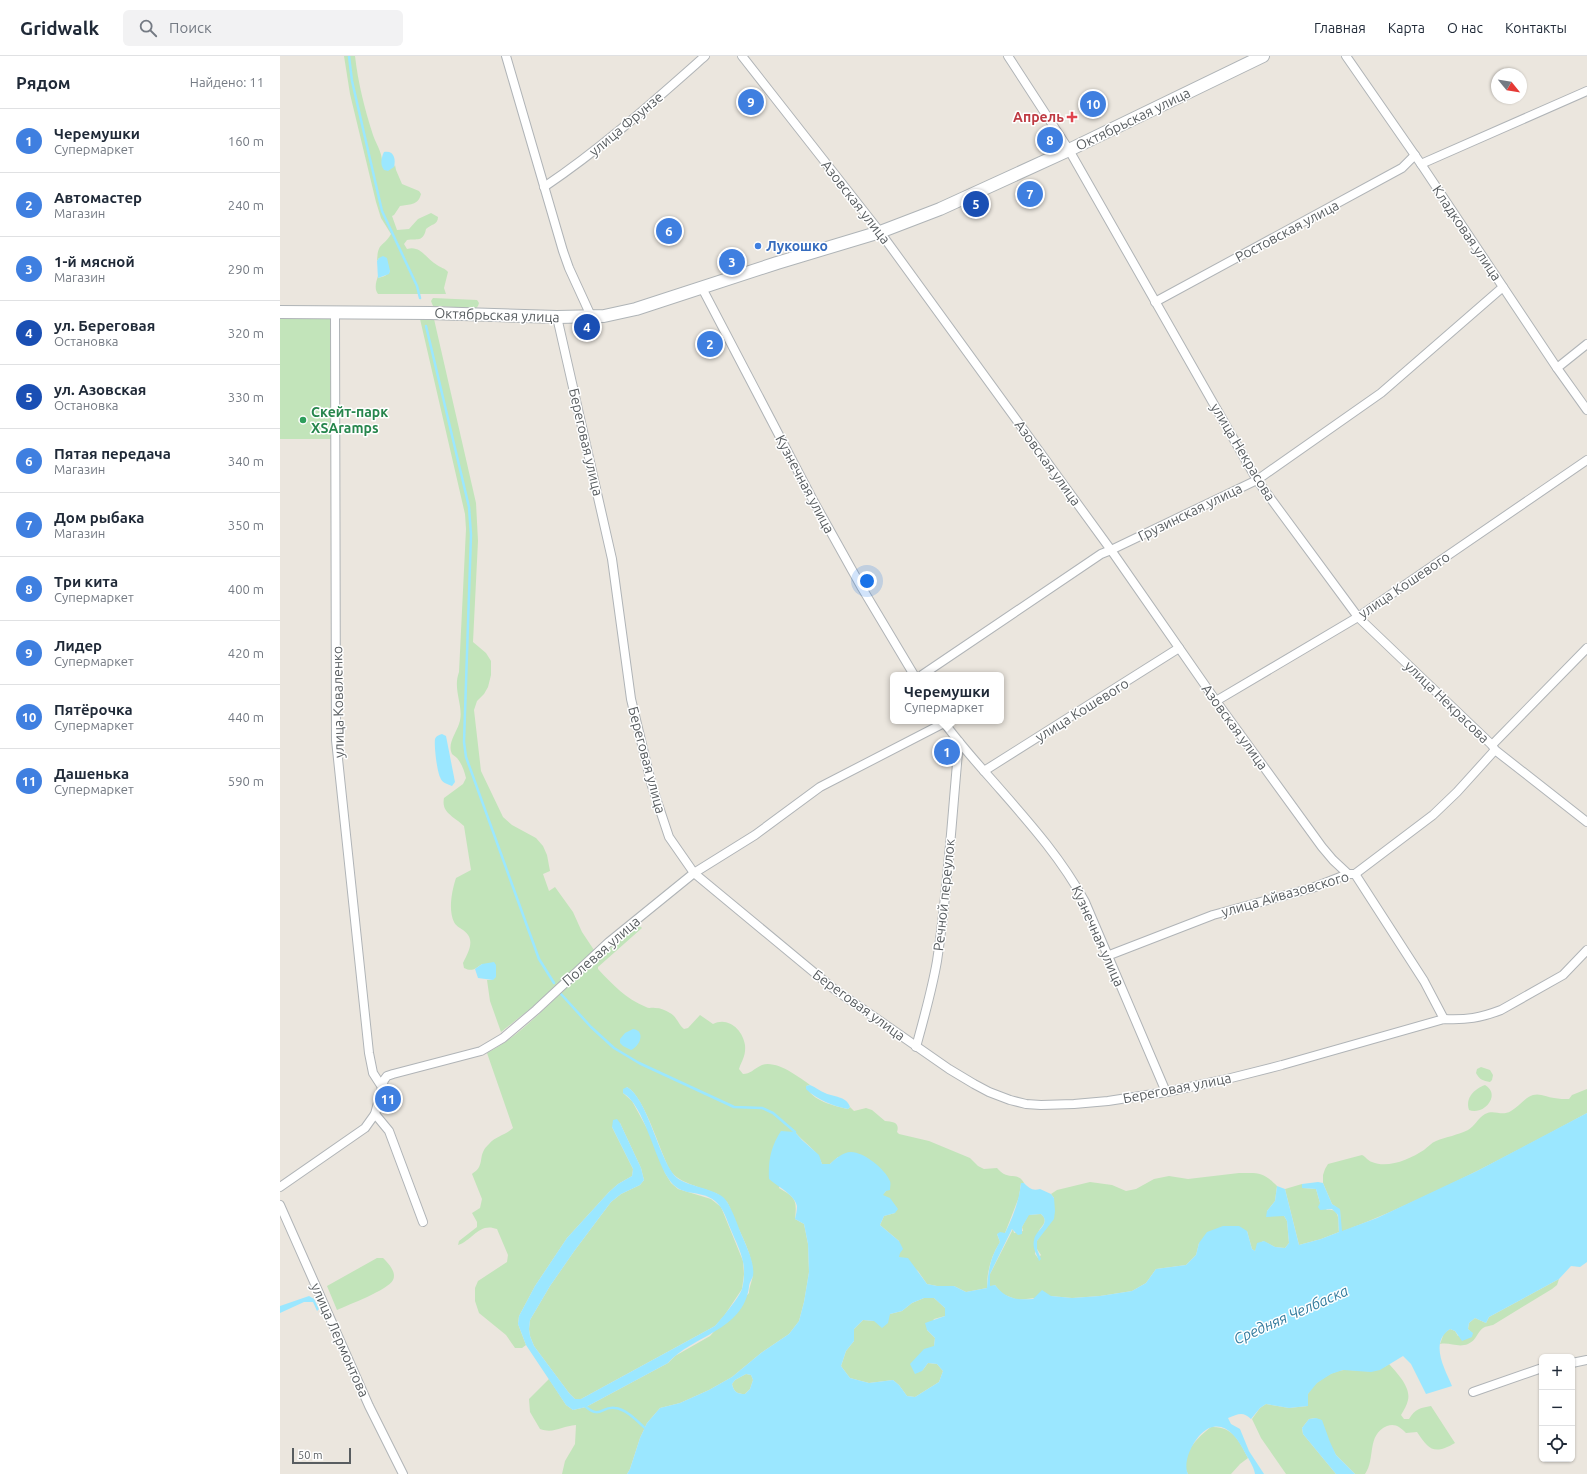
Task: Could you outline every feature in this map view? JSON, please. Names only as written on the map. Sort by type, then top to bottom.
[{"type":"street","points":[[506,56],[569,268],[591,316]]},
{"type":"street","name":"улица Фрунзе","points":[[544,187],[578,164],[635,119],[705,56]]},
{"type":"street","name":"Азовская улица","points":[[742,56],[880,232],[1112,550],[1216,701],[1322,847],[1333,860],[1352,874],[1424,981],[1444,1019]]},
{"type":"street","name":"улица Некрасова","points":[[1008,56],[1068,150],[1257,480],[1358,617],[1494,747],[1587,822]]},
{"type":"street","name":"Октябрьская улица","points":[[280,312],[430,313],[557,317],[617,314],[880,232],[940,209],[1068,150],[1264,56]]},
{"type":"street","name":"Кладковая улица","points":[[1346,56],[1415,155],[1557,368],[1587,410]]},
{"type":"street","points":[[1420,164],[1587,91]]},
{"type":"street","name":"Ростовская улица","points":[[1155,302],[1402,168],[1415,155]]},
{"type":"street","name":"Грузинская улица","points":[[926,672],[1101,554],[1257,480],[1381,393],[1503,287]]},
{"type":"street","name":"Кузнечная улица","points":[[702,288],[814,502],[862,588],[912,672]]},
{"type":"street","name":"улица Коваленко","points":[[335,313],[336,740],[369,1053],[373,1073],[382,1087]]},
{"type":"street","name":"Береговая улица","points":[[557,317],[612,559],[631,699],[642,750],[667,833],[694,873],[834,989],[949,1069],[989,1092],[1026,1104],[1074,1104],[1108,1101],[1166,1092],[1224,1080],[1282,1065],[1444,1019],[1466,1020],[1478,1018],[1501,1010],[1563,975],[1587,950]]},
{"type":"street","points":[[1557,368],[1587,344]]},
{"type":"street","name":"улица Кошевого","points":[[1216,701],[1358,617],[1587,460]]},
{"type":"street","name":"улица Кошевого","points":[[984,771],[1179,648]]},
{"type":"street","name":"улица Айвазовского","points":[[1108,956],[1213,915],[1312,888],[1352,874],[1438,810],[1457,792],[1494,747],[1587,648]]},
{"type":"street","name":"Полевая улица","points":[[280,1187],[360,1132],[369,1123],[375,1114],[382,1087],[387,1076],[481,1051],[503,1038],[536,1010],[609,942],[694,873],[755,834],[820,787],[940,724]]},
{"type":"street","name":"Кузнечная улица","points":[[946,724],[959,742],[1038,833],[1067,871],[1085,902],[1166,1092]]},
{"type":"street","name":"Речной переулок","points":[[916,1047],[928,1004],[937,960],[959,742]]},
{"type":"street","points":[[375,1114],[389,1131],[423,1222]]},
{"type":"street","name":"улица Лермонтова","points":[[280,1205],[369,1406],[403,1474]]},
{"type":"street","points":[[1575,1362],[1587,1360]]},
{"type":"street","points":[[1473,1392],[1539,1369]]},
{"type":"green space","points":[[344,56],[355,56],[365,106],[382,161],[394,167],[395,165],[402,184],[419,191],[421,194],[418,201],[400,206],[392,216],[397,230],[409,229],[418,219],[431,213],[438,217],[437,222],[426,229],[421,238],[407,240],[404,244],[407,249],[412,248],[420,251],[448,272],[444,288],[446,294],[378,294],[376,290],[378,276],[378,278],[388,274],[390,271],[379,258],[377,261],[378,250],[391,234],[381,218],[376,202],[350,94]]},
{"type":"green space","points":[[433,298],[477,300],[479,303],[476,308],[433,306],[431,301]]},
{"type":"green space","points":[[280,319],[332,319],[333,439],[280,439]]},
{"type":"green space","points":[[420,319],[434,319],[476,503],[478,541],[473,642],[486,653],[491,661],[491,675],[488,687],[477,701],[474,710],[481,771],[503,817],[512,825],[536,838],[543,846],[547,855],[550,871],[543,874],[549,891],[555,887],[573,912],[582,932],[594,950],[535,1005],[501,1032],[490,1001],[487,980],[493,980],[482,964],[469,970],[464,968],[463,963],[469,950],[470,941],[467,934],[455,923],[451,912],[452,894],[456,878],[471,870],[464,826],[449,814],[444,807],[444,798],[463,784],[466,778],[460,763],[452,754],[451,746],[452,739],[459,724],[461,711],[457,679],[459,672],[466,529],[465,514]]},
{"type":"green space","points":[[638,926],[642,928],[598,967],[598,969],[626,996],[647,1008],[663,1009],[674,1016],[684,1029],[688,1028],[700,1015],[713,1024],[724,1022],[734,1026],[744,1039],[744,1055],[739,1069],[743,1074],[766,1064],[779,1066],[793,1073],[810,1085],[806,1086],[813,1096],[824,1102],[848,1109],[850,1107],[854,1111],[866,1108],[872,1110],[885,1121],[897,1124],[897,1132],[899,1134],[929,1141],[970,1158],[978,1166],[984,1169],[997,1168],[1004,1174],[1020,1178],[1024,1183],[1021,1183],[1019,1197],[1005,1233],[997,1234],[1000,1242],[990,1264],[987,1288],[966,1292],[954,1286],[937,1286],[927,1284],[918,1271],[899,1257],[899,1241],[880,1225],[884,1216],[895,1213],[882,1195],[886,1191],[838,1157],[830,1164],[822,1164],[814,1150],[795,1132],[779,1188],[789,1194],[794,1200],[796,1208],[795,1219],[804,1224],[808,1244],[809,1272],[799,1321],[789,1334],[761,1353],[732,1377],[709,1390],[680,1403],[660,1408],[647,1423],[627,1474],[562,1474],[565,1461],[575,1444],[576,1425],[550,1431],[540,1429],[530,1412],[529,1399],[549,1379],[566,1405],[573,1410],[586,1407],[668,1363],[675,1356],[710,1336],[749,1293],[753,1276],[749,1252],[727,1202],[717,1194],[678,1178],[670,1170],[646,1112],[634,1093],[627,1087],[623,1093],[632,1101],[650,1134],[665,1173],[671,1183],[678,1189],[711,1199],[721,1207],[743,1261],[744,1274],[742,1289],[724,1316],[715,1326],[581,1399],[575,1399],[569,1393],[534,1346],[530,1336],[530,1320],[550,1286],[611,1202],[621,1194],[640,1185],[644,1180],[641,1168],[620,1123],[612,1127],[633,1169],[632,1176],[618,1184],[609,1192],[567,1238],[535,1286],[519,1316],[518,1324],[526,1345],[522,1348],[515,1348],[506,1335],[479,1313],[475,1301],[475,1288],[478,1281],[507,1262],[508,1255],[497,1229],[491,1227],[481,1230],[458,1245],[459,1241],[477,1227],[477,1222],[472,1213],[480,1208],[482,1199],[472,1174],[477,1170],[482,1153],[486,1147],[492,1141],[513,1128],[487,1053],[500,1046],[524,1028],[593,963]]},
{"type":"green space","points":[[1481,1067],[1490,1070],[1493,1075],[1490,1082],[1478,1077],[1476,1073],[1477,1069]]},
{"type":"green space","points":[[1485,1085],[1490,1089],[1492,1094],[1489,1104],[1480,1110],[1469,1110],[1468,1102],[1471,1094]]},
{"type":"green space","points":[[1587,1089],[1587,1113],[1435,1192],[1341,1232],[1340,1210],[1332,1204],[1323,1183],[1323,1175],[1328,1164],[1362,1155],[1378,1164],[1392,1164],[1406,1160],[1436,1141],[1468,1130],[1485,1114],[1492,1112],[1507,1113],[1533,1095],[1538,1094],[1569,1099],[1572,1095]]},
{"type":"green space","points":[[1239,1173],[1264,1175],[1277,1186],[1275,1201],[1267,1211],[1284,1216],[1287,1221],[1289,1243],[1285,1248],[1275,1247],[1263,1241],[1255,1251],[1252,1249],[1247,1231],[1199,1243],[1196,1255],[1186,1265],[1156,1269],[1146,1283],[1132,1291],[1100,1296],[1072,1298],[1051,1296],[1018,1300],[1002,1294],[995,1285],[990,1287],[990,1274],[1013,1229],[1014,1233],[1023,1231],[1022,1227],[1028,1215],[1041,1214],[1045,1219],[1044,1224],[1037,1235],[1035,1254],[1038,1258],[1041,1255],[1037,1249],[1037,1241],[1043,1231],[1054,1198],[1051,1194],[1057,1190],[1090,1182],[1112,1185],[1126,1191],[1136,1189],[1154,1179],[1169,1176],[1188,1179]]},
{"type":"green space","points":[[1302,1184],[1303,1188],[1316,1189],[1320,1203],[1327,1210],[1335,1211],[1337,1213],[1339,1232],[1299,1245],[1285,1189]]},
{"type":"green space","points":[[377,1258],[383,1258],[393,1271],[394,1277],[390,1284],[376,1293],[337,1310],[327,1286]]},
{"type":"green space","points":[[1559,1279],[1557,1285],[1552,1289],[1493,1325],[1483,1328],[1468,1344],[1440,1344],[1444,1333],[1450,1329],[1455,1331],[1458,1336],[1472,1333],[1468,1329],[1469,1323],[1475,1318],[1486,1323],[1489,1317]]},
{"type":"green space","points":[[924,1298],[934,1298],[945,1308],[945,1316],[934,1319],[927,1330],[935,1338],[934,1346],[922,1371],[928,1363],[937,1364],[943,1371],[939,1382],[915,1397],[907,1396],[899,1385],[893,1380],[869,1383],[850,1378],[841,1366],[846,1351],[854,1341],[854,1329],[863,1320],[874,1321],[890,1314],[902,1311],[912,1303]]},
{"type":"green space","points":[[1389,1364],[1403,1380],[1407,1390],[1408,1402],[1401,1415],[1404,1419],[1409,1419],[1413,1413],[1418,1410],[1431,1406],[1455,1443],[1442,1449],[1433,1449],[1425,1443],[1417,1432],[1406,1433],[1397,1426],[1387,1426],[1380,1430],[1376,1435],[1370,1461],[1365,1474],[1355,1474],[1336,1455],[1316,1418],[1309,1419],[1302,1428],[1303,1434],[1336,1474],[1286,1474],[1261,1438],[1252,1419],[1260,1408],[1266,1404],[1289,1408],[1308,1406],[1308,1395],[1310,1390],[1329,1375],[1344,1370],[1372,1371],[1383,1368]]},
{"type":"green space","points":[[746,1374],[751,1375],[753,1380],[750,1389],[745,1394],[740,1394],[735,1391],[732,1384],[735,1380]]},
{"type":"green space","points":[[1211,1427],[1219,1427],[1230,1432],[1238,1440],[1248,1458],[1231,1474],[1188,1474],[1186,1467],[1187,1454],[1195,1442]]},
{"type":"water","points":[[384,152],[390,152],[394,156],[394,167],[388,171],[384,170],[381,164]]},
{"type":"water","points":[[383,256],[387,258],[390,271],[389,274],[378,278],[377,261]]},
{"type":"water","points":[[442,734],[446,736],[455,782],[452,786],[442,781],[438,770],[435,753],[435,739],[437,736]]},
{"type":"water","points":[[494,962],[496,965],[496,977],[493,980],[478,978],[475,969],[482,964]]},
{"type":"water","points":[[633,1029],[637,1030],[640,1035],[640,1039],[637,1045],[631,1050],[620,1043],[620,1039],[625,1033]]},
{"type":"water","points":[[810,1085],[825,1093],[843,1099],[850,1107],[848,1109],[842,1108],[820,1099],[806,1089],[806,1086]]},
{"type":"water","points":[[627,1087],[634,1093],[641,1103],[668,1166],[674,1175],[684,1182],[718,1194],[726,1200],[750,1256],[753,1266],[753,1276],[749,1284],[745,1302],[737,1314],[727,1323],[678,1354],[668,1363],[586,1407],[573,1410],[566,1405],[526,1345],[518,1324],[519,1316],[535,1286],[567,1238],[609,1192],[618,1184],[632,1176],[633,1169],[612,1127],[613,1120],[617,1119],[620,1123],[641,1168],[644,1180],[640,1185],[621,1194],[611,1202],[550,1286],[530,1320],[530,1336],[534,1346],[569,1393],[575,1399],[581,1399],[715,1326],[730,1308],[742,1289],[744,1268],[742,1258],[723,1211],[715,1201],[709,1197],[679,1189],[668,1178],[637,1108],[623,1093],[623,1089]]},
{"type":"water","name":"Средняя Челбаска","points":[[1587,1113],[1587,1262],[1580,1267],[1571,1266],[1559,1279],[1489,1317],[1486,1323],[1475,1318],[1469,1323],[1468,1329],[1473,1333],[1472,1337],[1462,1341],[1455,1331],[1450,1329],[1440,1341],[1440,1356],[1452,1386],[1426,1394],[1411,1364],[1403,1356],[1380,1370],[1371,1372],[1343,1370],[1331,1374],[1317,1383],[1308,1394],[1308,1406],[1289,1408],[1266,1404],[1260,1408],[1251,1419],[1243,1414],[1228,1418],[1231,1424],[1240,1429],[1249,1451],[1264,1474],[1255,1474],[1252,1465],[1238,1440],[1231,1433],[1223,1428],[1213,1427],[1202,1433],[1192,1446],[1186,1468],[1188,1474],[627,1474],[647,1423],[660,1408],[680,1403],[709,1390],[732,1377],[761,1353],[789,1334],[799,1321],[809,1272],[808,1244],[804,1224],[795,1219],[797,1206],[793,1198],[769,1179],[771,1154],[781,1131],[795,1132],[819,1155],[822,1164],[830,1164],[842,1154],[851,1152],[868,1158],[884,1171],[890,1181],[890,1190],[886,1191],[883,1195],[890,1198],[898,1209],[895,1213],[884,1216],[880,1225],[899,1241],[903,1249],[899,1257],[908,1258],[927,1284],[937,1286],[954,1286],[966,1292],[987,1288],[990,1264],[1000,1242],[997,1234],[1000,1232],[1005,1233],[1008,1227],[1017,1203],[1021,1183],[1024,1183],[1031,1189],[1040,1189],[1051,1194],[1054,1198],[1054,1219],[1037,1241],[1037,1249],[1041,1259],[1039,1261],[1034,1249],[1034,1243],[1035,1236],[1045,1221],[1041,1214],[1029,1215],[1022,1227],[1022,1234],[1018,1235],[1012,1229],[990,1274],[990,1286],[995,1285],[1007,1296],[1016,1299],[1033,1299],[1042,1290],[1051,1296],[1072,1298],[1100,1296],[1132,1291],[1146,1283],[1156,1269],[1186,1265],[1196,1255],[1199,1243],[1207,1232],[1223,1226],[1239,1226],[1247,1231],[1252,1249],[1255,1251],[1257,1243],[1264,1241],[1275,1247],[1285,1248],[1289,1243],[1287,1221],[1284,1216],[1266,1217],[1267,1211],[1275,1201],[1277,1186],[1285,1189],[1299,1245],[1339,1232],[1338,1215],[1332,1209],[1320,1210],[1318,1207],[1320,1203],[1316,1189],[1302,1188],[1302,1184],[1318,1182],[1323,1183],[1332,1204],[1340,1209],[1342,1231],[1377,1218],[1477,1171]],"holes":[[[924,1298],[934,1298],[945,1308],[945,1316],[925,1323],[927,1330],[935,1338],[934,1346],[924,1349],[910,1364],[915,1374],[922,1371],[928,1363],[937,1364],[943,1371],[939,1382],[915,1397],[907,1396],[899,1385],[893,1380],[869,1383],[850,1378],[841,1366],[846,1351],[854,1341],[854,1329],[863,1320],[874,1321],[882,1328],[888,1323],[890,1314],[902,1311],[912,1303]],[[746,1374],[751,1375],[753,1380],[750,1389],[745,1394],[740,1394],[735,1391],[732,1384],[735,1380]]]},
{"type":"water","points":[[309,1296],[314,1299],[319,1309],[317,1311],[313,1302],[304,1302],[280,1313],[280,1306]]},
{"type":"water","points":[[1316,1418],[1322,1420],[1336,1455],[1355,1474],[1336,1474],[1303,1434],[1302,1428],[1309,1419]]},
{"type":"waterway","points":[[349,56],[352,81],[382,211],[417,286],[420,298]]},
{"type":"waterway","points":[[426,326],[469,507],[471,535],[464,742],[466,757],[539,959],[554,983]]},
{"type":"waterway","points":[[561,994],[591,1027],[614,1048],[639,1063],[734,1107],[762,1108],[773,1113],[795,1132]]},
{"type":"waterway","points":[[586,1407],[595,1412],[610,1408],[619,1409],[631,1416],[645,1428]]},
{"type":"place","name":"Лидер","points":[[751,102]]},
{"type":"place","name":"Пятёрочка","points":[[1093,104]]},
{"type":"place","name":"Апрель","points":[[1072,117]]},
{"type":"place","name":"Три кита","points":[[1050,140]]},
{"type":"place","name":"Дом рыбака","points":[[1030,194]]},
{"type":"place","name":"ул. Азовская","points":[[976,204]]},
{"type":"place","name":"Пятая передача","points":[[669,231]]},
{"type":"place","name":"Лукошко","points":[[758,246]]},
{"type":"place","name":"1-й мясной","points":[[732,262]]},
{"type":"place","name":"ул. Береговая","points":[[587,327]]},
{"type":"place","name":"Автомастер","points":[[710,344]]},
{"type":"place","name":"Скейт-парк XSAramps","points":[[303,420]]},
{"type":"place","name":"Черемушки","points":[[947,752]]},
{"type":"place","name":"Дашенька","points":[[388,1099]]}]
